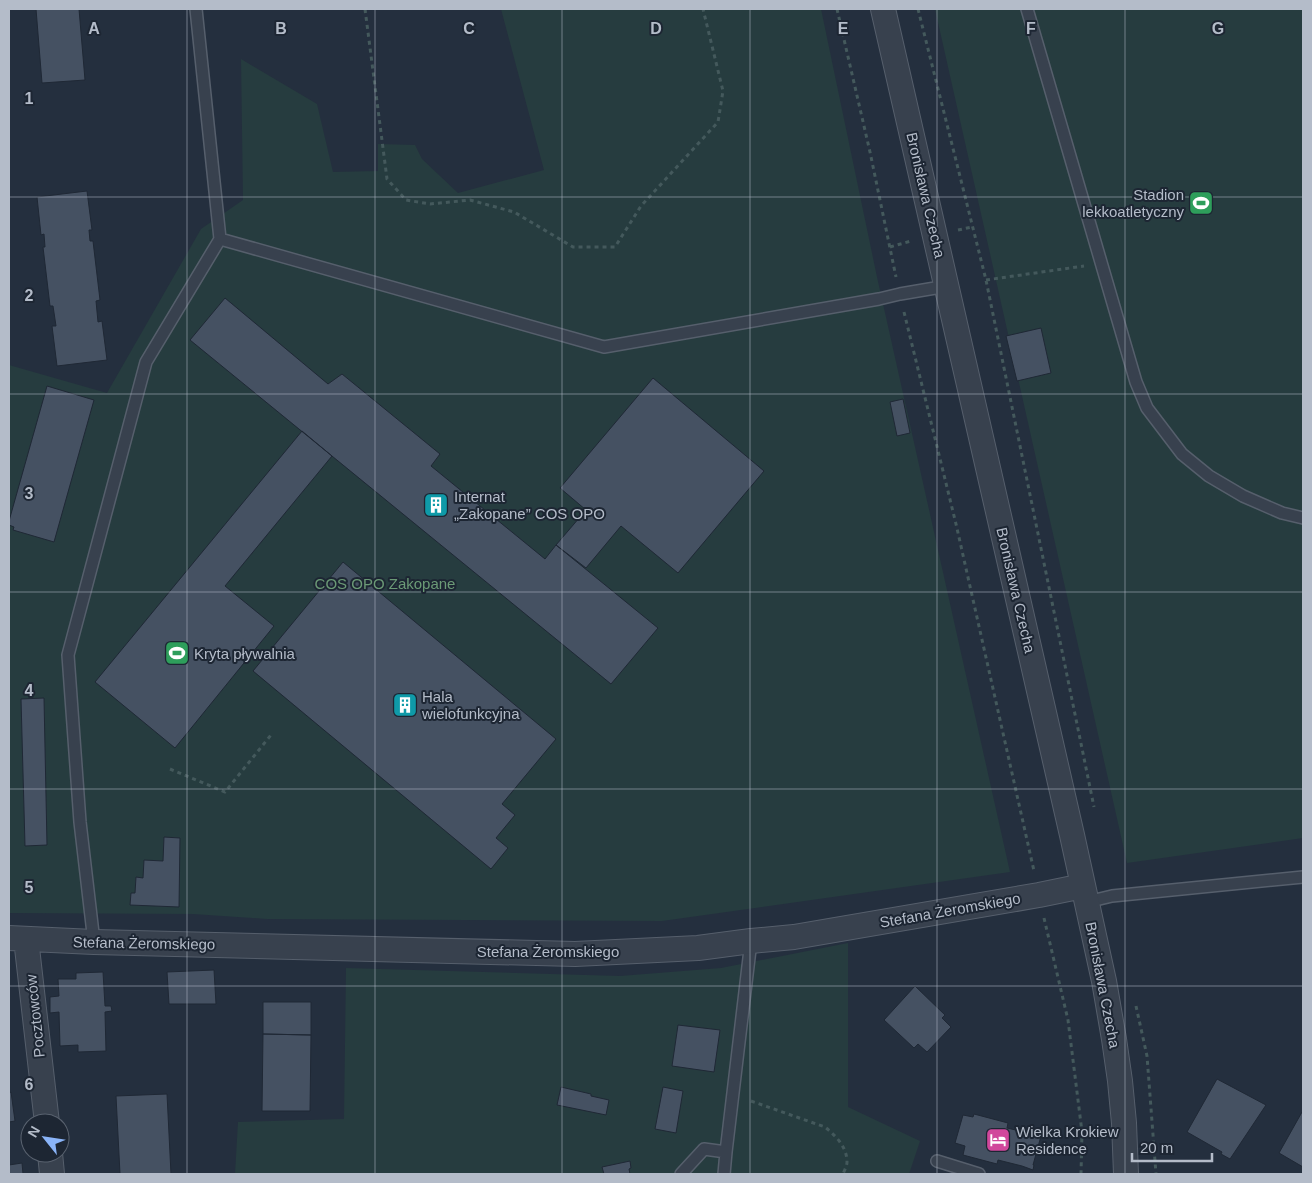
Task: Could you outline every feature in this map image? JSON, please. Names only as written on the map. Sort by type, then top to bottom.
[{"type":"street","name":"Bronisława Czecha","points":[[883,9],[1108,999],[1123,1114],[1126,1174]]},
{"type":"street","name":"Stefana Żeromskiego","points":[[17,939],[575,954],[698,948],[794,937],[1039,895],[1085,894]]},
{"type":"street","name":"Pocztowców","points":[[17,939],[45,1113]]},
{"type":"lane","points":[[94,942],[80,822],[68,655],[146,362],[220,239],[196,9]]},
{"type":"lane","points":[[1027,9],[1133,373],[1147,408],[1182,454],[1209,476],[1244,496],[1282,513],[1303,518]]},
{"type":"lane","points":[[220,239],[604,347],[947,286]]},
{"type":"lane","points":[[1085,894],[1112,896],[1303,877]]},
{"type":"lane","points":[[724,1174],[751,941]]},
{"type":"lane","points":[[681,1174],[704,1149],[726,1152]]},
{"type":"lane","points":[[936,1161],[979,1174]]},
{"type":"path","points":[[365,9],[387,180],[406,200],[430,204],[470,200],[514,212],[573,247],[615,247],[641,206],[718,122],[723,91],[703,9]]},
{"type":"path","points":[[837,9],[900,294],[956,524],[1068,1020],[1082,1132],[1081,1174]]},
{"type":"path","points":[[918,9],[986,280],[1094,808]]},
{"type":"path","points":[[986,280],[1092,265]]},
{"type":"path","points":[[170,769],[225,792],[271,735]]},
{"type":"path","points":[[1135,999],[1147,1056],[1156,1174]]},
{"type":"path","points":[[732,1094],[825,1127],[835,1135],[843,1146],[847,1163],[843,1174]]},
{"type":"green space","name":"COS OPO Zakopane","points":[[501,9],[821,9],[877,277],[1010,872],[662,921],[267,919],[193,914],[9,913],[9,365],[107,393],[201,229],[243,200],[241,59],[317,104],[333,172],[378,171],[378,144],[415,145],[422,159],[458,193],[544,170]]},
{"type":"green space","points":[[935,9],[1303,9],[1303,838],[1127,863]]},
{"type":"green space","points":[[848,943],[848,1107],[920,1141],[909,1174],[235,1174],[238,1122],[344,1119],[346,968],[620,976],[721,968]]},
{"type":"building","points":[[36,9],[79,9],[85,80],[42,83]]},
{"type":"building","points":[[87,191],[92,230],[89,230],[90,241],[93,241],[100,300],[96,301],[98,322],[102,321],[107,360],[57,366],[52,326],[56,326],[53,306],[50,306],[43,247],[45,247],[44,234],[41,235],[37,197]]},
{"type":"building","name":"Internat „Zakopane” COS OPO","points":[[225,298],[328,384],[342,374],[440,454],[431,466],[545,559],[556,545],[658,628],[611,684],[190,340]]},
{"type":"building","points":[[1041,328],[1051,373],[1017,381],[1006,336]]},
{"type":"building","points":[[653,378],[764,471],[678,573],[621,526],[586,568],[556,545],[586,510],[560,488]]},
{"type":"building","points":[[47,386],[94,400],[54,542],[13,530],[14,527],[9,525]]},
{"type":"building","points":[[903,399],[910,433],[897,436],[890,402]]},
{"type":"building","points":[[302,431],[332,456],[225,586],[274,626],[175,748],[95,682]]},
{"type":"building","name":"Hala wielofunkcyjna","points":[[343,562],[556,739],[502,804],[515,815],[496,838],[508,848],[491,869],[253,671]]},
{"type":"building","points":[[44,698],[47,845],[25,846],[21,699]]},
{"type":"building","points":[[164,837],[180,838],[179,907],[130,905],[131,893],[135,893],[136,877],[143,878],[144,860],[163,861]]},
{"type":"building","points":[[214,970],[216,1004],[169,1004],[167,972]]},
{"type":"building","points":[[103,972],[105,1006],[111,1006],[112,1011],[105,1012],[106,1051],[78,1052],[78,1045],[60,1046],[59,1012],[50,1013],[50,997],[59,996],[58,979],[76,979],[76,973]]},
{"type":"building","points":[[915,986],[945,1015],[942,1018],[951,1027],[927,1052],[918,1044],[914,1048],[884,1020]]},
{"type":"building","points":[[263,1002],[311,1002],[311,1035],[263,1034]]},
{"type":"building","points":[[678,1025],[720,1030],[714,1072],[672,1066]]},
{"type":"building","points":[[263,1034],[311,1035],[310,1111],[262,1111]]},
{"type":"building","points":[[1217,1079],[1266,1105],[1230,1159],[1221,1154],[1222,1152],[1187,1132]]},
{"type":"building","points":[[561,1087],[609,1100],[606,1115],[557,1105]]},
{"type":"building","points":[[663,1087],[683,1091],[676,1133],[655,1129]]},
{"type":"building","points":[[11,1092],[15,1121],[9,1122],[9,1093]]},
{"type":"building","points":[[167,1094],[171,1174],[120,1174],[116,1096]]},
{"type":"building","points":[[1303,1113],[1303,1167],[1279,1153]]},
{"type":"building","name":"Wielka Krokiew Residence","points":[[974,1114],[1008,1123],[1007,1128],[1041,1136],[1033,1170],[998,1160],[997,1164],[963,1155],[965,1146],[955,1143],[963,1115],[973,1117]]},
{"type":"building","points":[[630,1161],[630,1174],[604,1174],[602,1167]]},
{"type":"building","points":[[22,1163],[23,1174],[9,1174],[9,1165]]},
{"type":"place","name":"Stadion lekkoatletyczny","points":[[1201,203]]},
{"type":"place","name":"Internat „Zakopane” COS OPO","points":[[436,505]]},
{"type":"place","name":"Kryta pływalnia","points":[[177,653]]},
{"type":"place","name":"Hala wielofunkcyjna","points":[[405,705]]},
{"type":"place","name":"Wielka Krokiew Residence","points":[[998,1140]]}]
